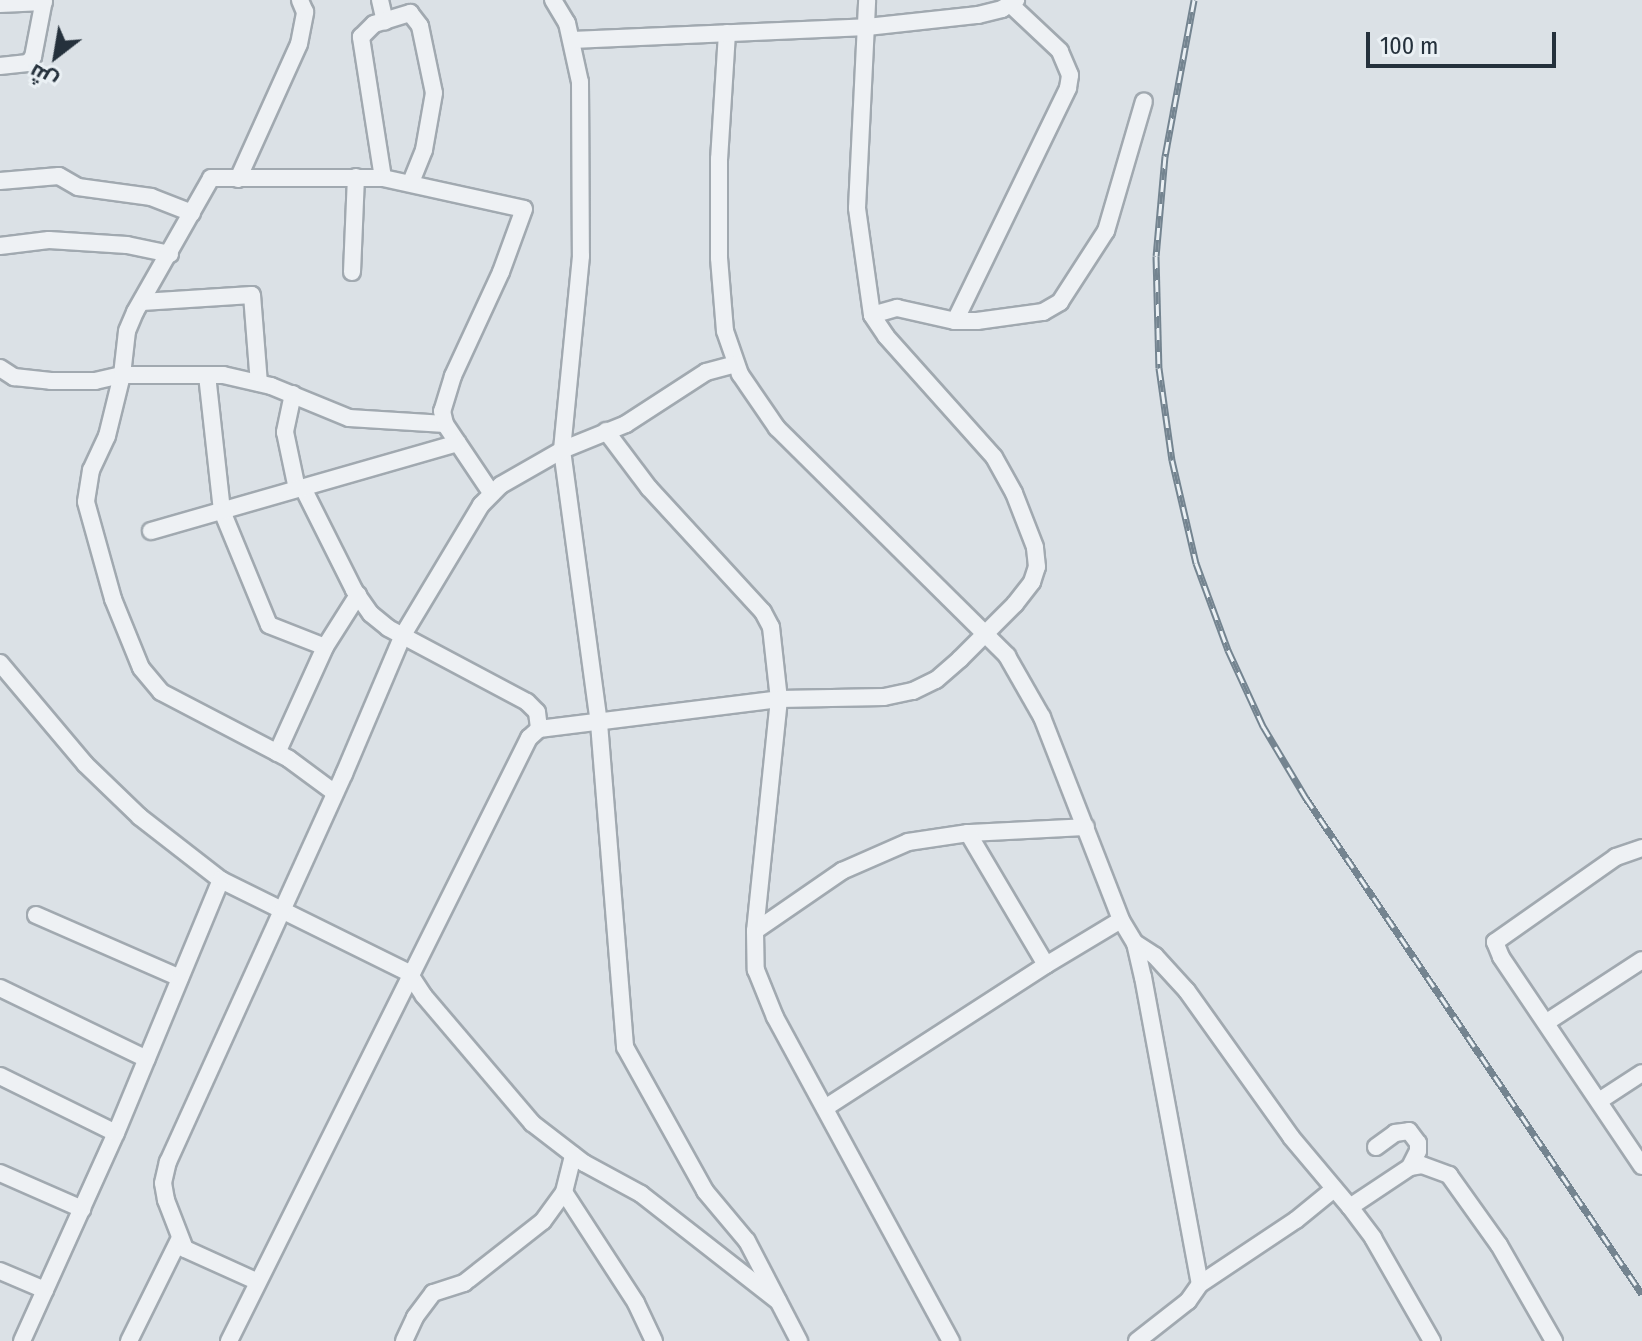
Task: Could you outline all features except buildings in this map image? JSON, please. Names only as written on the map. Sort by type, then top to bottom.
[{"type":"street","points":[[238,179],[299,44],[305,12],[300,0]]},
{"type":"street","points":[[380,0],[385,21]]},
{"type":"street","points":[[553,0],[572,40],[580,82],[581,256],[562,450],[599,723],[625,1047],[689,1166],[705,1191],[747,1241],[799,1341]]},
{"type":"street","points":[[229,1341],[409,973],[529,738],[539,729],[779,699],[884,697],[913,691],[936,680],[986,633],[1032,582],[1037,567],[1035,547],[1014,493],[994,457],[914,368],[872,315],[857,208],[867,0]]},
{"type":"street","points":[[0,4],[44,1],[33,57],[28,63],[0,66]]},
{"type":"street","points":[[572,40],[867,27],[978,15],[1013,2],[1060,51],[1070,75],[1068,88],[955,321]]},
{"type":"street","points":[[383,178],[361,37],[374,24],[404,13],[415,17],[434,93],[424,150],[411,183]]},
{"type":"street","points":[[727,33],[719,159],[719,258],[725,331],[736,364],[753,397],[777,428],[986,633],[1027,686],[1121,920],[1135,943],[1156,1039],[1200,1284]]},
{"type":"street","points":[[872,315],[897,308],[955,321],[1043,312],[1060,302],[1106,231],[1144,101]]},
{"type":"street","points":[[0,181],[59,176],[78,187],[151,197],[192,213]]},
{"type":"street","points":[[352,272],[356,177]]},
{"type":"street","points":[[335,793],[277,753],[161,692],[141,668],[113,599],[86,502],[91,470],[107,436],[122,375],[127,331],[211,178],[383,178],[524,209],[501,272],[444,401],[445,424],[492,494]]},
{"type":"street","points":[[0,246],[49,240],[127,245],[170,254]]},
{"type":"street","points":[[142,302],[252,295],[259,383]]},
{"type":"street","points":[[256,1281],[185,1249],[179,1240],[163,1183],[168,1162],[283,910],[403,635],[481,505],[492,494],[562,450],[655,407],[706,372],[736,364]]},
{"type":"street","points":[[0,368],[14,377],[51,381],[95,381],[122,375],[207,375],[259,383],[349,418],[445,424]]},
{"type":"street","points":[[207,375],[222,511],[269,625],[325,647]]},
{"type":"street","points":[[293,394],[285,432],[300,488],[371,614],[403,635],[527,702],[537,712],[539,729]]},
{"type":"street","points":[[606,431],[649,488],[763,612],[776,647],[779,699],[755,931],[756,970],[765,994],[951,1341]]},
{"type":"street","points":[[151,531],[458,443]]},
{"type":"street","points":[[277,753],[325,647],[358,595]]},
{"type":"street","points":[[0,663],[106,787],[221,880],[409,973],[424,996],[532,1123],[573,1155],[641,1194],[782,1305]]},
{"type":"street","points":[[755,931],[842,871],[908,842],[968,833],[1086,827]]},
{"type":"street","points":[[968,833],[1046,965]]},
{"type":"street","points":[[1642,848],[1616,857],[1495,942],[1501,957],[1642,1166]]},
{"type":"street","points":[[22,1341],[116,1133],[221,880]]},
{"type":"street","points":[[36,915],[180,978]]},
{"type":"street","points":[[825,1108],[1121,920]]},
{"type":"street","points":[[1135,943],[1155,956],[1187,991],[1291,1137],[1350,1207],[1373,1238],[1432,1341]]},
{"type":"street","points":[[1547,1022],[1642,960]]},
{"type":"street","points":[[0,988],[147,1059]]},
{"type":"street","points":[[1599,1101],[1642,1073]]},
{"type":"street","points":[[0,1076],[116,1133]]},
{"type":"street","points":[[1376,1147],[1395,1133],[1409,1131],[1418,1143],[1418,1151],[1410,1167]]},
{"type":"street","points":[[404,1341],[421,1307],[433,1293],[464,1283],[543,1221],[564,1192],[573,1155]]},
{"type":"street","points":[[1350,1207],[1410,1167],[1422,1165],[1437,1168],[1463,1191],[1545,1319],[1554,1341]]},
{"type":"street","points":[[0,1173],[82,1209]]},
{"type":"street","points":[[1137,1341],[1188,1301],[1200,1284],[1296,1220],[1334,1189]]},
{"type":"street","points":[[564,1192],[636,1303],[654,1341]]},
{"type":"street","points":[[129,1341],[179,1240]]},
{"type":"street","points":[[0,1271],[45,1290]]},
{"type":"railway","points":[[1194,0],[1165,156],[1156,256],[1159,368],[1172,460],[1196,563],[1228,650],[1263,726],[1306,798],[1642,1294]]}]
